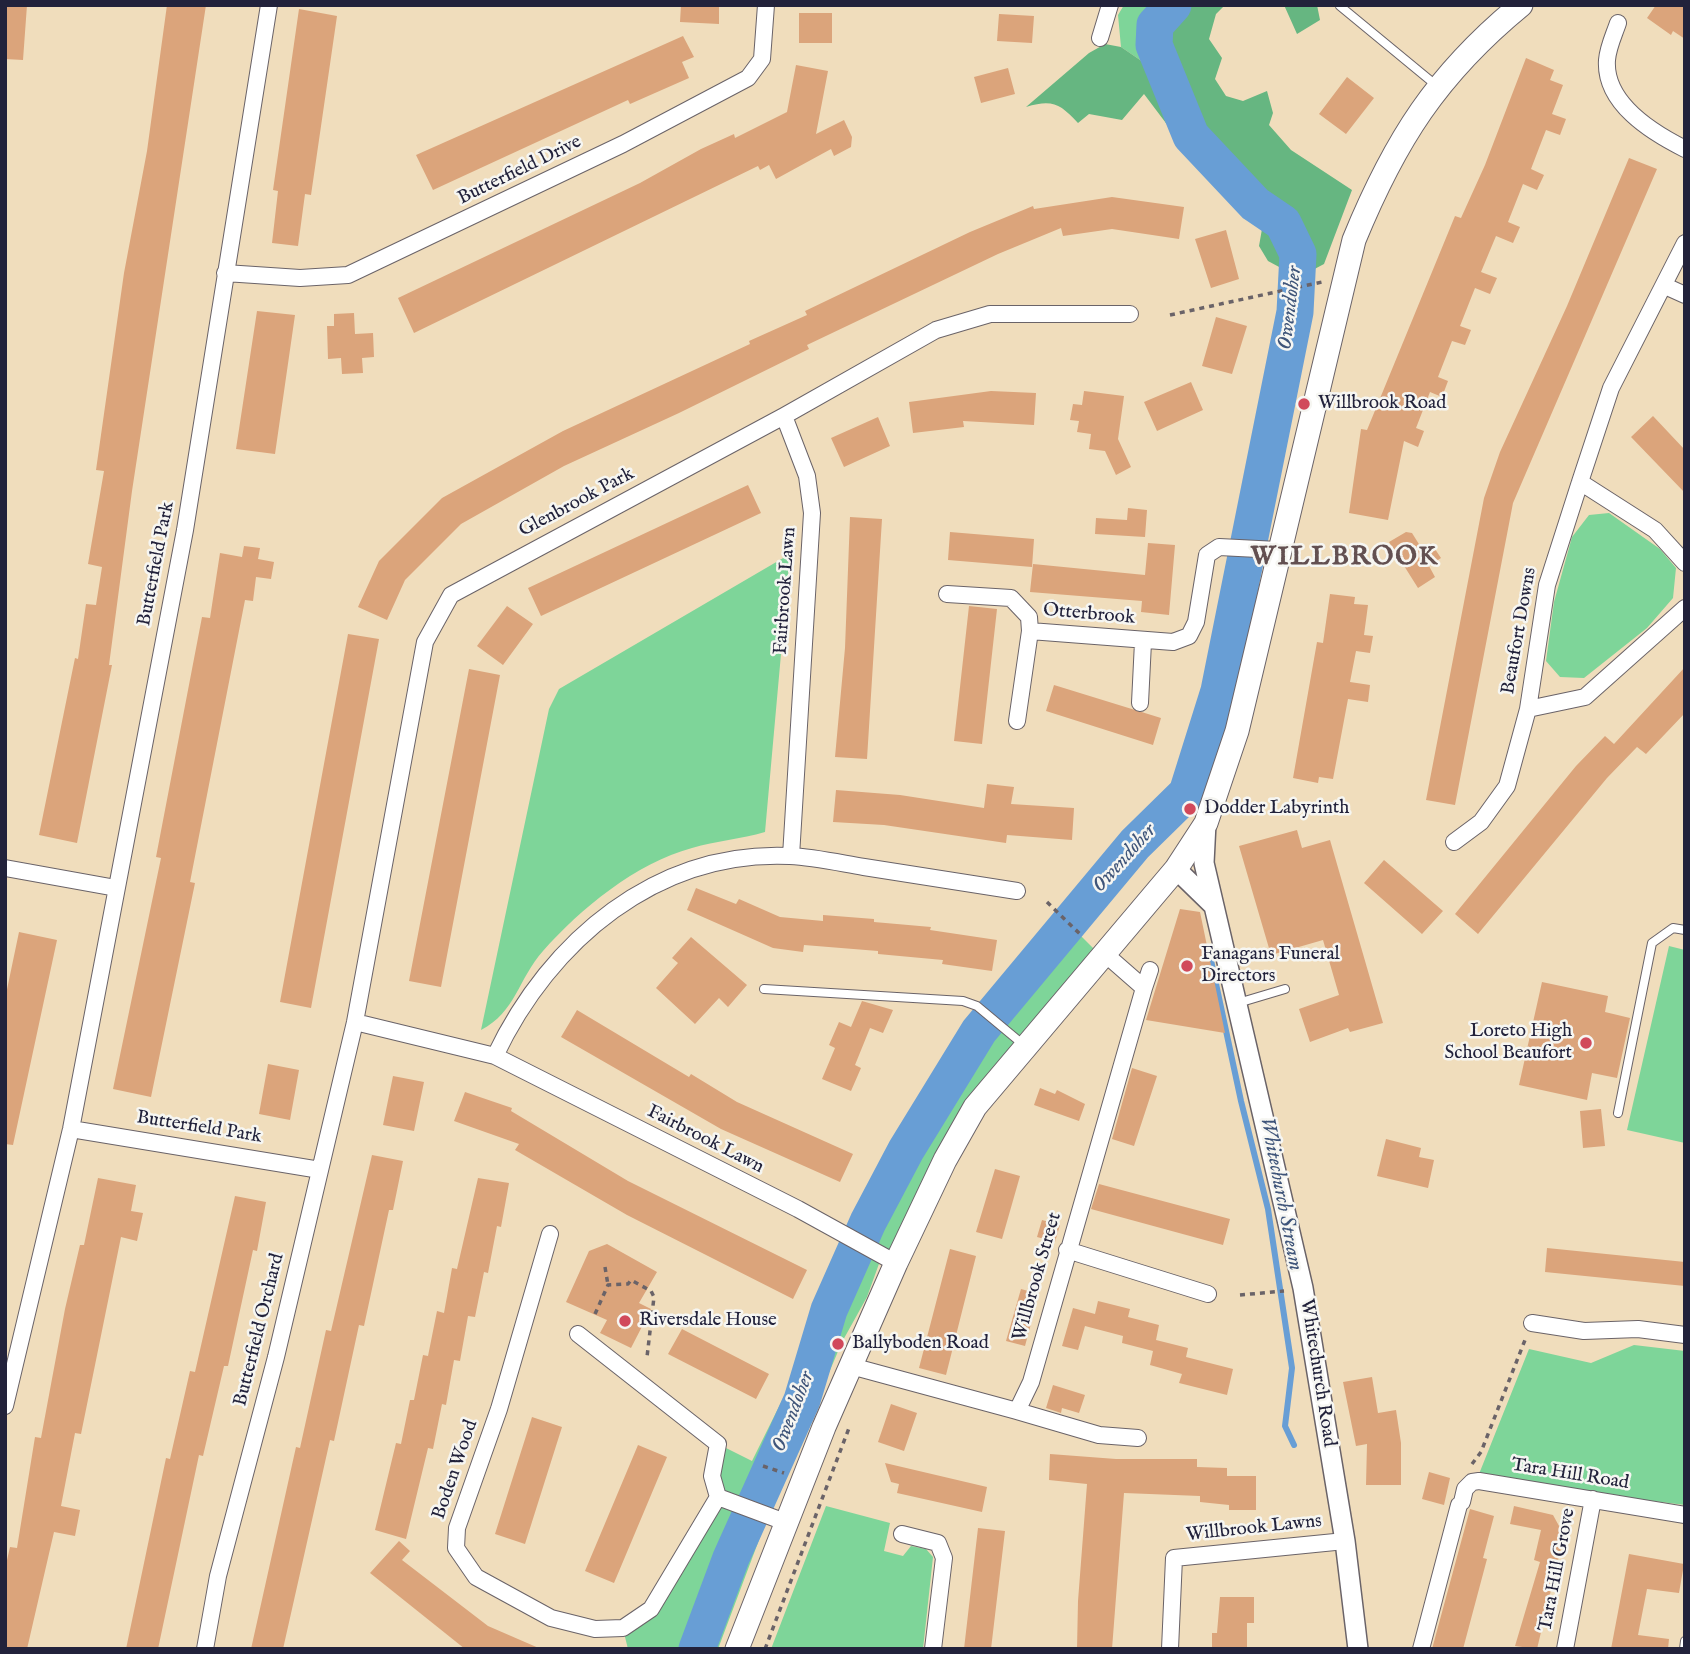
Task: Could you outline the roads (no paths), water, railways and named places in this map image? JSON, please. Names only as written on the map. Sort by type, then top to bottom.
[{"type":"main road","points":[[737,1649],[785,1522],[896,1263],[975,1107],[1182,862],[1206,823],[1237,731],[1268,549],[1354,240],[1373,192],[1403,136],[1437,86],[1478,40],[1521,5]]},
{"type":"street","name":"Butterfield Park","points":[[5,1406],[71,1129],[198,455],[269,5]]},
{"type":"street","name":"Butterfield Drive","points":[[225,273],[300,278],[348,275],[623,144],[748,78],[762,59],[766,5]]},
{"type":"street","points":[[1100,38],[1110,5]]},
{"type":"street","points":[[1618,23],[1607,61],[1613,93],[1661,137],[1685,149]]},
{"type":"street","name":"Beaufort Downs","points":[[1454,842],[1481,822],[1507,786],[1528,709],[1548,585],[1580,482],[1611,388],[1685,243]]},
{"type":"street","points":[[1665,286],[1685,295]]},
{"type":"street","name":"Glenbrook Park","points":[[355,1022],[425,642],[451,595],[947,327],[990,314],[1130,314]]},
{"type":"street","name":"Fairbrook Lawn","points":[[784,416],[807,476],[812,513],[791,856]]},
{"type":"street","points":[[1580,482],[1655,530],[1685,563]]},
{"type":"street","name":"Otterbrook","points":[[1030,631],[1143,642],[1173,642],[1189,636],[1196,622],[1207,555],[1219,547],[1268,549]]},
{"type":"street","name":"Otterbrook","points":[[947,594],[1011,598],[1029,617],[1030,631],[1017,721]]},
{"type":"street","name":"Beaufort Downs","points":[[1528,709],[1585,697],[1685,608]]},
{"type":"street","name":"Otterbrook","points":[[1140,703],[1143,642]]},
{"type":"street","name":"Whitechurch Road","points":[[1206,823],[1204,863],[1212,904],[1303,1288],[1345,1541],[1358,1649]]},
{"type":"street","points":[[495,1056],[549,967],[596,920],[658,881],[706,864],[791,856],[1017,891]]},
{"type":"street","points":[[1182,862],[1212,904]]},
{"type":"street","points":[[5,868],[116,888]]},
{"type":"street","points":[[1104,953],[1144,988]]},
{"type":"street","name":"Willbrook Street","points":[[1017,1411],[1031,1382],[1150,970]]},
{"type":"street","name":"Fairbrook Lawn","points":[[355,1022],[495,1056],[798,1209],[896,1263]]},
{"type":"street","name":"Butterfield Orchard","points":[[205,1649],[218,1576],[276,1357],[355,1022]]},
{"type":"street","name":"Butterfield Park","points":[[71,1129],[320,1170]]},
{"type":"street","name":"Boden Wood","points":[[550,1234],[499,1409],[457,1528],[456,1548],[462,1560],[475,1577],[551,1618],[595,1629],[623,1628],[651,1609],[718,1497]]},
{"type":"street","points":[[1067,1250],[1208,1294]]},
{"type":"street","points":[[1532,1323],[1584,1331],[1638,1329],[1685,1335]]},
{"type":"street","points":[[578,1334],[718,1444],[712,1476],[718,1497],[785,1522]]},
{"type":"street","points":[[851,1366],[1099,1435],[1138,1438]]},
{"type":"street","name":"Tara Hill Road","points":[[1421,1649],[1460,1504],[1465,1489],[1472,1482],[1685,1515]]},
{"type":"street","name":"Tara Hill Grove","points":[[1565,1649],[1593,1499]]},
{"type":"street","points":[[902,1534],[938,1543],[944,1558],[933,1649]]},
{"type":"street","name":"Willbrook Lawns","points":[[1170,1649],[1174,1558],[1345,1541]]},
{"type":"lane","points":[[1340,6],[1437,86]]},
{"type":"lane","points":[[1618,1112],[1652,943],[1673,928],[1685,930]]},
{"type":"lane","points":[[764,989],[963,1001],[980,1010],[1025,1045]]},
{"type":"lane","points":[[1237,1004],[1285,989]]},
{"type":"lane","points":[[1684,1649],[1685,1641]]},
{"type":"waterway","name":"Owendoher","points":[[697,1649],[731,1558],[802,1400],[829,1310],[868,1222],[906,1150],[979,1031],[1135,844],[1187,793],[1219,691],[1295,312],[1298,254],[1283,223],[1255,204],[1191,136],[1154,45],[1155,25],[1173,5]]},
{"type":"waterway","name":"Whitechurch Stream","points":[[1209,951],[1241,1101],[1268,1209],[1292,1368],[1285,1426],[1294,1445]]},
{"type":"place","name":"Willbrook Road","points":[[1304,404]]},
{"type":"place","name":"Dodder Labyrinth","points":[[1190,809]]},
{"type":"place","name":"Fanagans Funeral Directors","points":[[1187,966]]},
{"type":"place","name":"Loreto High School Beaufort","points":[[1586,1043]]},
{"type":"place","name":"Riversdale House","points":[[625,1321]]},
{"type":"place","name":"Ballyboden Road","points":[[838,1344]]},
{"type":"district","name":"WILLBROOK","points":[[1345,559]]}]
